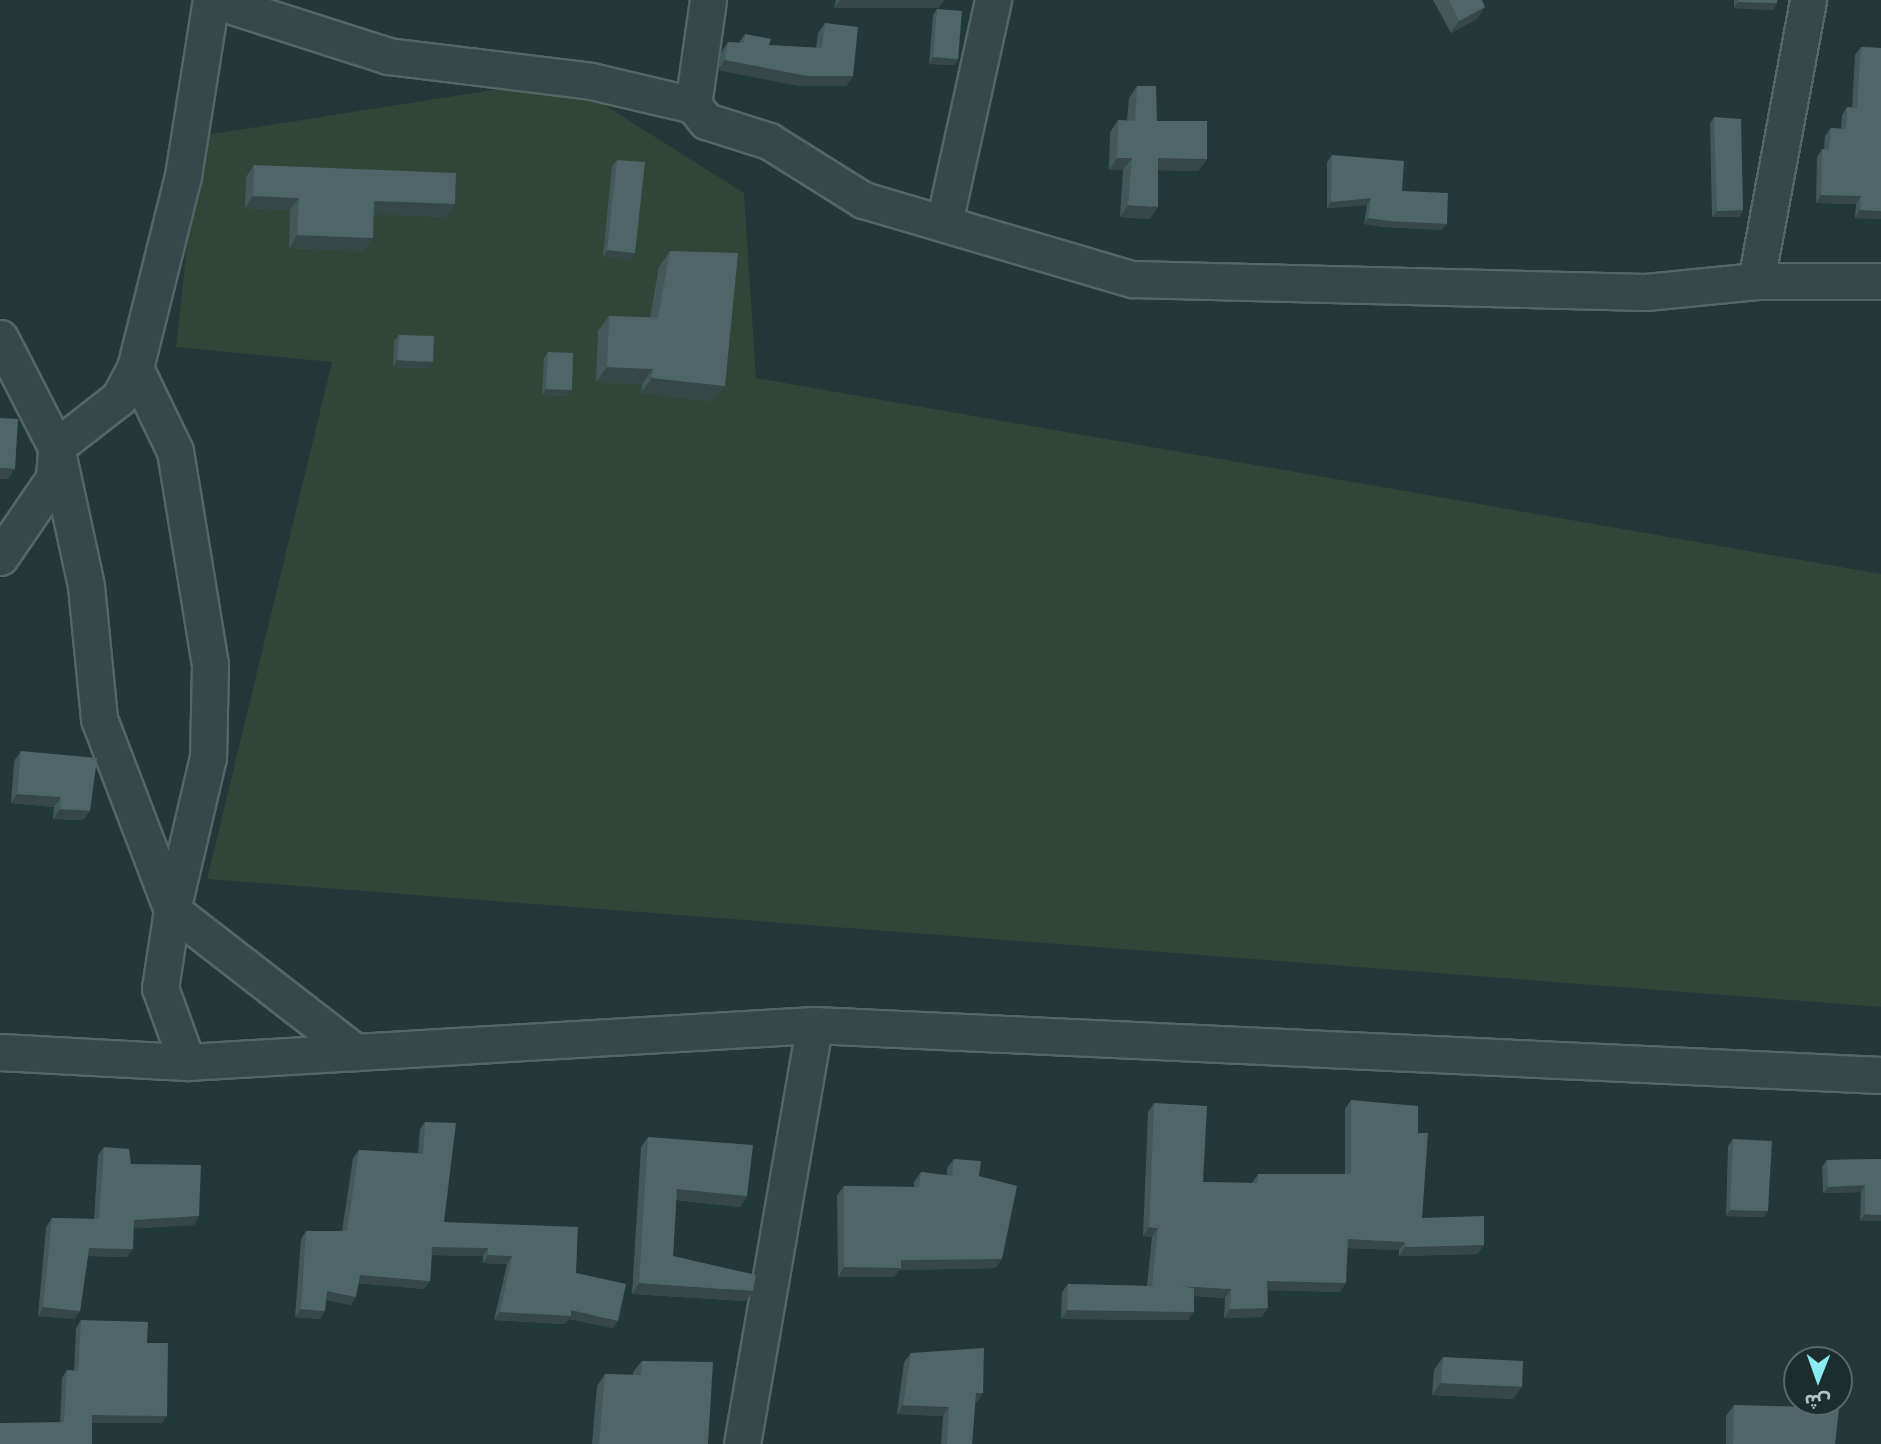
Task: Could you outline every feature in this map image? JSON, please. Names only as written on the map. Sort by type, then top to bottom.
[{"type":"street","points":[[55,447],[119,398],[135,368],[183,176],[212,0],[388,56],[591,81],[693,105],[706,121],[769,141],[863,200],[1132,279],[1646,292],[1756,281],[1881,281]]},
{"type":"street","points":[[693,105],[708,0]]},
{"type":"street","points":[[944,223],[993,0]]},
{"type":"street","points":[[1756,281],[1808,0]]},
{"type":"street","points":[[0,338],[55,447],[86,586],[99,719],[172,910],[355,1052]]},
{"type":"street","points":[[135,368],[175,451],[210,664],[208,757],[172,910],[160,988],[187,1062]]},
{"type":"street","points":[[0,557],[54,478],[55,447]]},
{"type":"street","points":[[742,1444],[814,1025]]},
{"type":"street","points":[[0,1052],[187,1062],[814,1025],[1881,1075]]},
{"type":"green space","points":[[563,79],[744,193],[756,378],[1881,574],[1881,1007],[207,879],[332,362],[176,347],[199,136]]},
{"type":"building","points":[[1449,0],[1482,0],[1485,7],[1459,21]]},
{"type":"building","points":[[1777,0],[1777,3],[1738,2]]},
{"type":"building","points":[[937,9],[962,11],[958,59],[933,57]]},
{"type":"building","points":[[825,23],[858,27],[853,76],[807,76],[725,60],[728,42],[744,43],[745,34],[771,39],[769,45],[822,48]]},
{"type":"building","points":[[1861,47],[1881,48],[1881,211],[1860,210],[1861,196],[1821,195],[1822,149],[1829,150],[1831,128],[1846,129],[1847,107],[1857,108]]},
{"type":"building","points":[[1137,86],[1156,86],[1157,121],[1207,121],[1207,159],[1158,158],[1158,207],[1128,205],[1132,158],[1117,158],[1118,120],[1135,121]]},
{"type":"building","points":[[1714,117],[1741,119],[1743,210],[1717,211]]},
{"type":"building","points":[[1332,155],[1404,161],[1402,191],[1448,193],[1447,224],[1368,218],[1371,198],[1331,202]]},
{"type":"building","points":[[617,160],[645,162],[635,253],[607,250]]},
{"type":"building","points":[[254,165],[456,173],[455,204],[374,201],[373,238],[297,235],[299,198],[253,196]]},
{"type":"building","points":[[670,251],[738,253],[725,386],[652,378],[653,369],[607,367],[609,316],[658,318]]},
{"type":"building","points":[[399,335],[434,336],[433,362],[397,360]]},
{"type":"building","points":[[548,352],[573,353],[572,390],[546,389]]},
{"type":"building","points":[[0,418],[18,419],[15,469],[0,468]]},
{"type":"building","points":[[21,751],[97,758],[90,811],[60,809],[61,797],[17,794]]},
{"type":"building","points":[[1351,1100],[1418,1106],[1418,1133],[1428,1133],[1422,1218],[1484,1216],[1484,1245],[1405,1247],[1405,1242],[1348,1239],[1346,1283],[1267,1281],[1268,1308],[1230,1309],[1231,1289],[1179,1286],[1194,1288],[1194,1312],[1067,1310],[1068,1284],[1152,1286],[1158,1228],[1149,1227],[1154,1103],[1207,1106],[1203,1182],[1258,1183],[1258,1174],[1351,1174]]},
{"type":"building","points":[[425,1122],[456,1123],[444,1222],[578,1227],[576,1273],[626,1284],[618,1321],[571,1310],[571,1316],[500,1312],[512,1256],[488,1255],[488,1248],[432,1247],[430,1281],[360,1275],[356,1297],[327,1291],[325,1311],[301,1309],[306,1231],[347,1231],[359,1150],[423,1154]]},
{"type":"building","points":[[648,1137],[753,1145],[747,1196],[677,1189],[673,1256],[756,1275],[753,1291],[639,1283]]},
{"type":"building","points":[[1733,1139],[1772,1141],[1768,1211],[1730,1210]]},
{"type":"building","points":[[104,1147],[129,1149],[131,1164],[201,1165],[199,1216],[134,1220],[133,1249],[89,1248],[80,1311],[43,1307],[52,1218],[99,1219]]},
{"type":"building","points":[[954,1159],[981,1161],[979,1176],[1017,1186],[1002,1259],[901,1260],[901,1268],[844,1267],[844,1186],[919,1187],[921,1172],[952,1176]]},
{"type":"building","points":[[1881,1159],[1881,1215],[1865,1214],[1865,1185],[1828,1187],[1827,1160]]},
{"type":"building","points":[[81,1320],[148,1322],[147,1343],[168,1343],[167,1416],[92,1415],[92,1444],[0,1444],[0,1423],[64,1422],[67,1370],[78,1371]]},
{"type":"building","points":[[984,1348],[983,1393],[976,1393],[972,1444],[947,1444],[949,1407],[903,1405],[911,1353]]},
{"type":"building","points":[[1443,1357],[1523,1361],[1522,1387],[1441,1383]]},
{"type":"building","points":[[642,1361],[713,1362],[708,1444],[599,1444],[605,1374],[641,1375]]},
{"type":"building","points":[[1734,1405],[1783,1406],[1783,1416],[1838,1416],[1835,1444],[1733,1444]]}]
